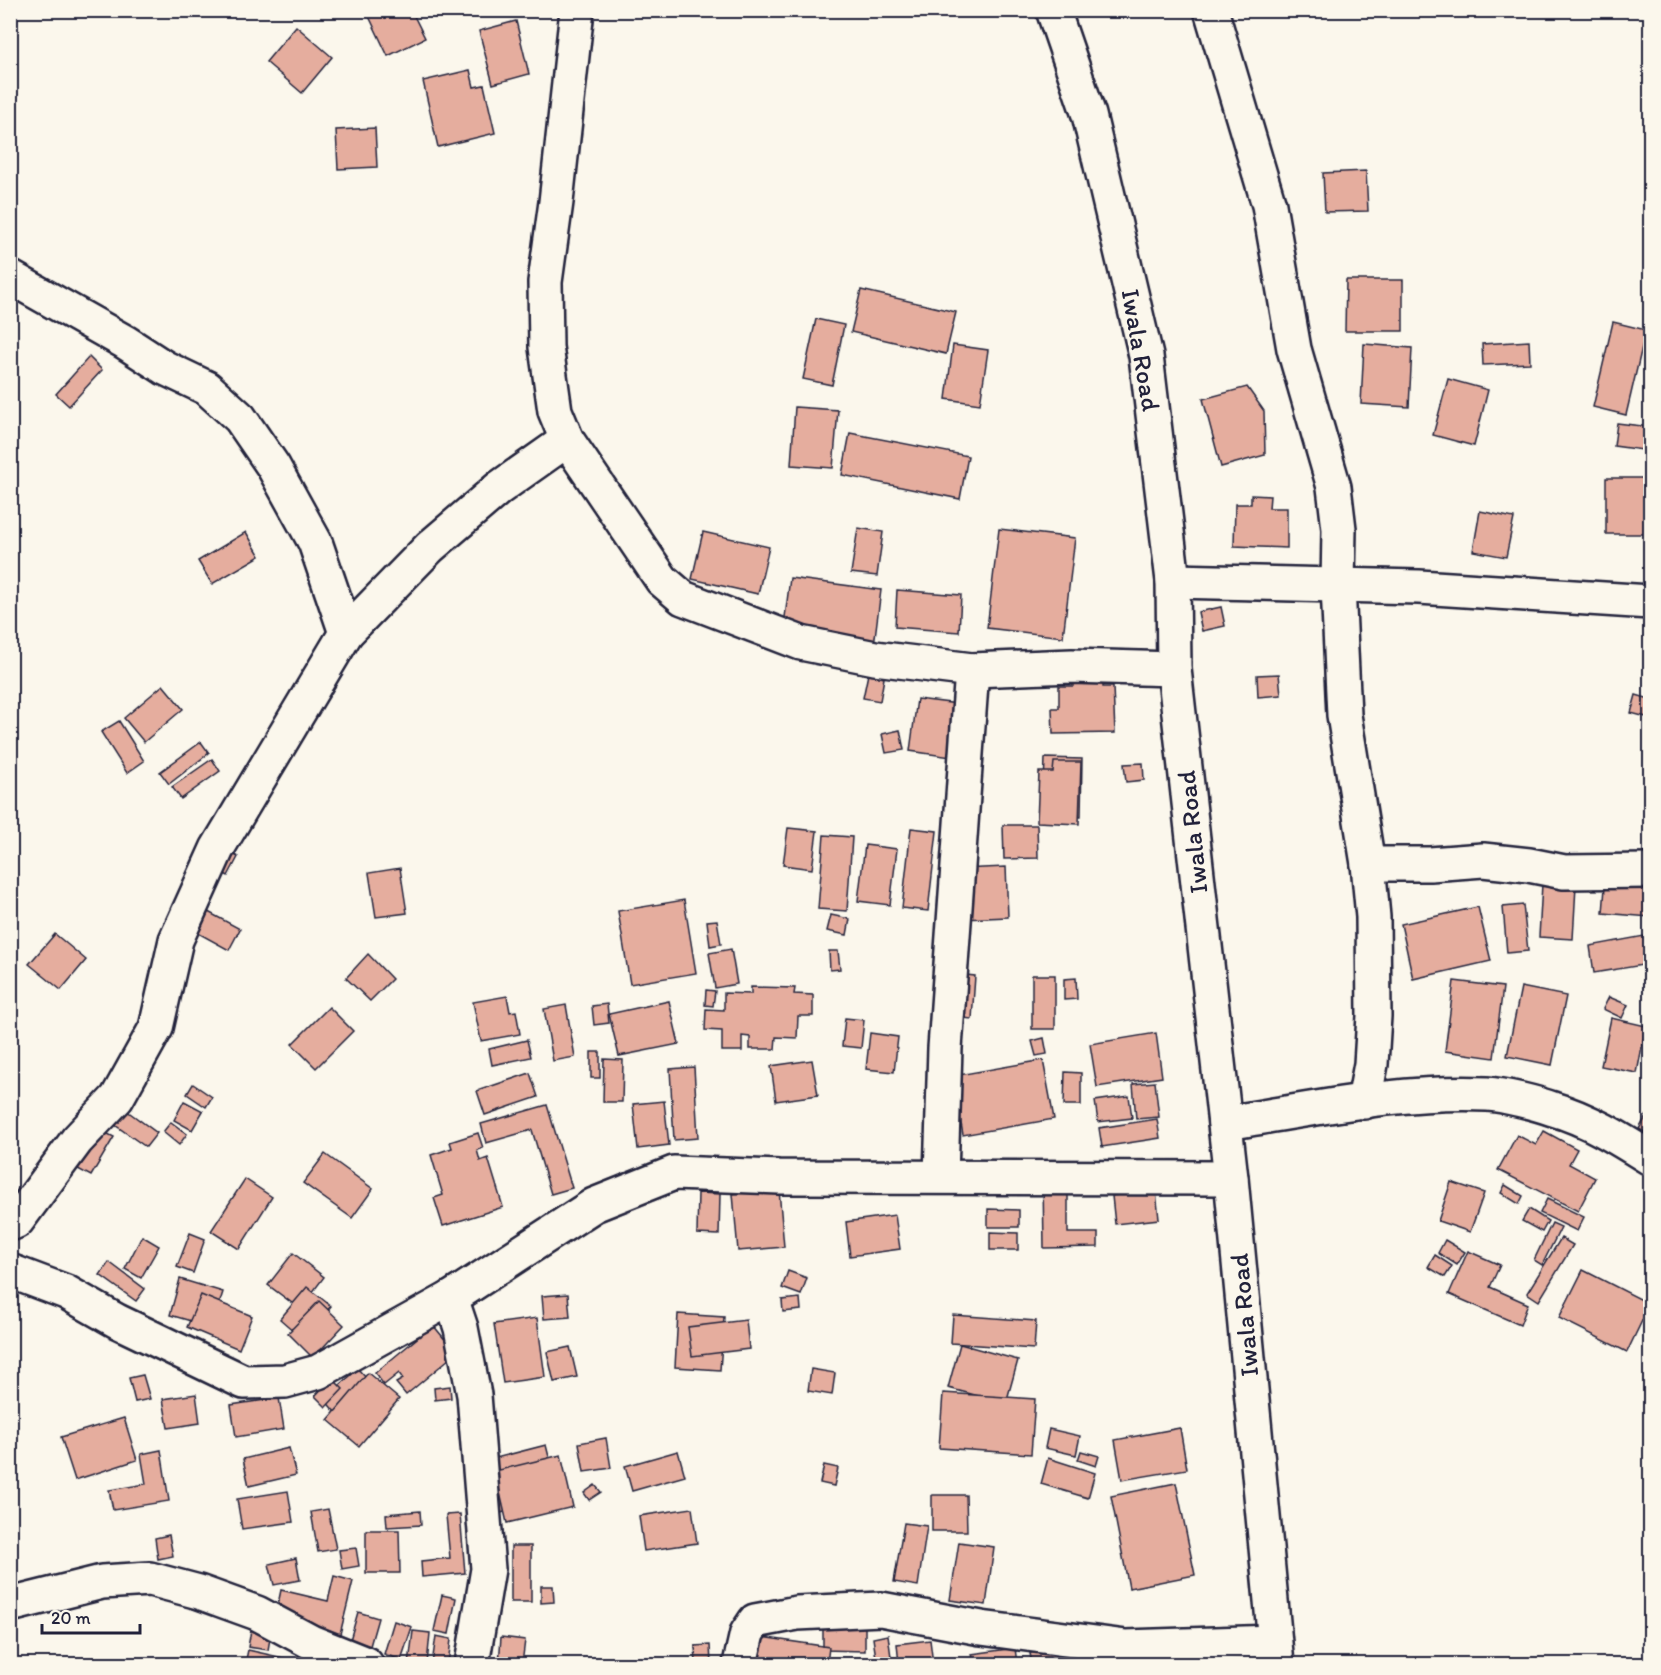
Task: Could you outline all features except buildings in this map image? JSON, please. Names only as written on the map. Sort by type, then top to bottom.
[{"type":"street","points":[[577,10],[559,180],[545,282],[546,347],[555,411],[567,440],[662,580],[683,598],[801,643],[875,658],[972,670],[1072,666],[1174,669]]},
{"type":"street","name":"Iwala Road","points":[[1053,10],[1089,115],[1146,356],[1173,581],[1174,669],[1231,1178],[1276,1653]]},
{"type":"street","points":[[1212,10],[1269,205],[1294,349],[1334,488],[1339,529],[1338,586],[1344,715],[1368,864],[1373,917],[1374,1016],[1371,1064],[1364,1102]]},
{"type":"street","points":[[10,277],[125,342],[165,368],[207,388],[240,418],[273,466],[315,542],[346,633]]},
{"type":"street","points":[[10,1224],[17,1221],[77,1140],[117,1098],[156,1028],[176,940],[217,849],[346,633],[430,547],[499,488],[567,440]]},
{"type":"street","points":[[1173,581],[1419,587],[1650,602]]},
{"type":"street","points":[[940,1176],[945,1048],[972,670]]},
{"type":"street","points":[[1368,864],[1431,864],[1483,860],[1564,872],[1650,871]]},
{"type":"street","points":[[1225,1123],[1364,1102],[1434,1095],[1489,1094],[1554,1109],[1605,1130],[1650,1158]]},
{"type":"street","points":[[10,1270],[66,1292],[117,1321],[244,1382],[285,1381],[318,1372],[451,1298],[594,1205],[674,1173],[779,1177],[1231,1178]]},
{"type":"street","points":[[451,1298],[461,1328],[474,1395],[488,1569],[472,1665]]},
{"type":"street","points":[[10,1605],[102,1582],[150,1579],[199,1592],[257,1612],[311,1642],[366,1665]]},
{"type":"street","points":[[740,1665],[747,1633],[755,1621],[797,1613],[881,1609],[981,1628],[1126,1647],[1276,1653]]}]
